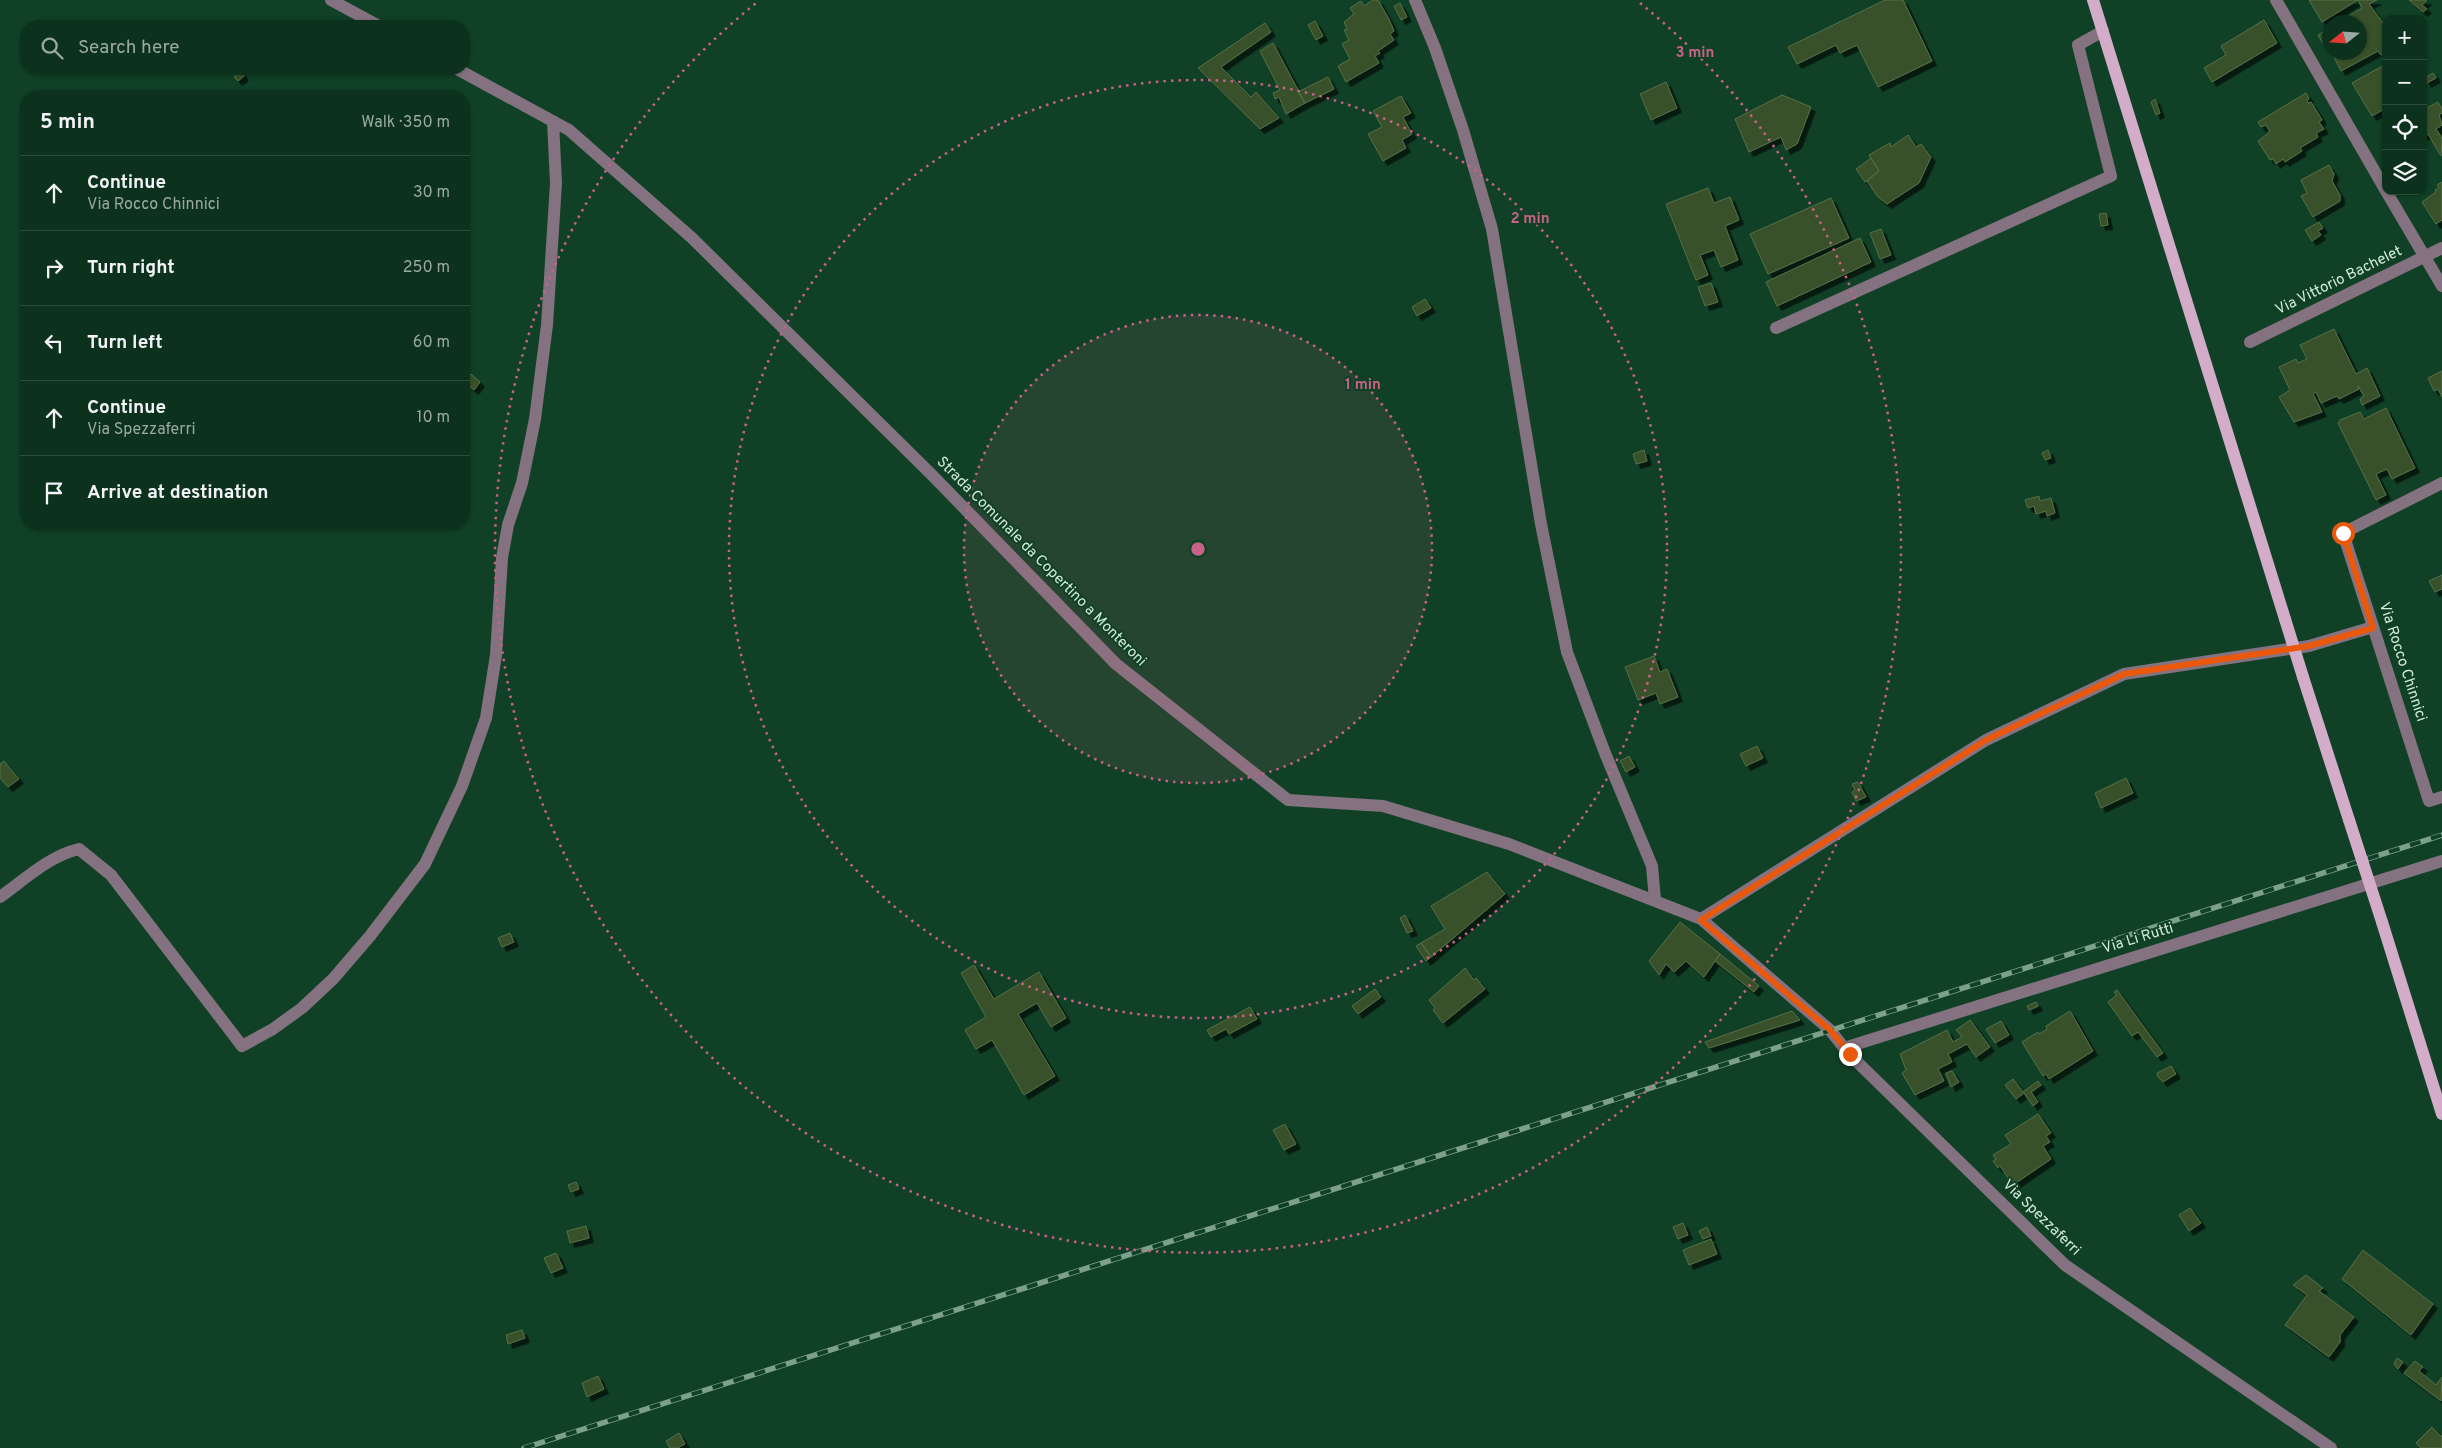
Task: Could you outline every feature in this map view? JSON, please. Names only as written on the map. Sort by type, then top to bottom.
[{"type":"main road","points":[[2092,0],[2303,677],[2442,1114]]},
{"type":"street","points":[[331,0],[368,20]]},
{"type":"street","points":[[1415,0],[1435,48],[1463,130],[1492,229],[1541,524],[1567,652],[1605,753],[1652,866],[1654,900]]},
{"type":"street","points":[[2276,0],[2382,184]]},
{"type":"street","points":[[1776,328],[2111,176],[2078,45],[2102,31]]},
{"type":"street","name":"Strada Comunale da Copertino a Monteroni","points":[[468,75],[569,130],[692,238],[932,475],[1116,664],[1288,800],[1383,806],[1508,844],[1654,900],[1701,920],[1830,1030]]},
{"type":"street","points":[[0,897],[47,863],[67,851],[79,848],[111,875],[242,1046],[273,1029],[302,1008],[333,979],[370,936],[425,864],[462,786],[486,718],[496,655],[502,558],[508,525],[522,483],[535,418],[547,325],[556,183],[553,122]]},
{"type":"street","points":[[2388,195],[2442,286]]},
{"type":"street","name":"Via Vittorio Bachelet","points":[[2250,342],[2442,248]]},
{"type":"street","name":"Via Rocco Chinnici","points":[[2442,483],[2343,533],[2429,801],[2442,798]]},
{"type":"street","points":[[1701,920],[1986,740],[2124,674],[2309,646],[2373,628]]},
{"type":"street","name":"Via Li Rutti","points":[[1844,1048],[2442,861]]},
{"type":"street","name":"Via Spezzaferri","points":[[1830,1030],[1844,1048],[2065,1265],[2331,1448]]},
{"type":"building","points":[[1373,0],[1378,0],[1389,19],[1394,31],[1390,34],[1394,40],[1378,51],[1380,53],[1375,56],[1379,63],[1346,82],[1338,66],[1350,59],[1342,44],[1349,40],[1344,30],[1347,29],[1344,22],[1354,14],[1350,8],[1361,1],[1364,6]]},
{"type":"building","points":[[1885,0],[1903,0],[1932,61],[1878,87],[1857,45],[1840,53],[1836,45],[1797,64],[1788,47]]},
{"type":"building","points":[[2309,0],[2358,0],[2333,15],[2322,15],[2322,22]]},
{"type":"building","points":[[2358,0],[2377,0],[2369,4],[2382,22],[2381,55],[2378,51],[2367,57],[2367,15],[2350,15],[2362,8]]},
{"type":"building","points":[[2409,0],[2427,0],[2422,5],[2427,9],[2423,12]]},
{"type":"building","points":[[1400,3],[1407,17],[1401,20],[1394,6]]},
{"type":"building","points":[[2264,20],[2277,43],[2212,82],[2204,68],[2226,55],[2221,46]]},
{"type":"building","points":[[1315,21],[1323,36],[1316,40],[1308,25]]},
{"type":"building","points":[[1265,23],[1271,32],[1221,67],[1251,97],[1256,92],[1279,118],[1260,129],[1198,68]]},
{"type":"building","points":[[2322,33],[2322,42],[2318,35]]},
{"type":"building","points":[[1273,43],[1305,103],[1286,114],[1279,97],[1275,99],[1273,93],[1280,90],[1260,51]]},
{"type":"building","points":[[2336,60],[2361,60],[2341,71]]},
{"type":"building","points":[[2382,66],[2382,110],[2372,116],[2352,83]]},
{"type":"building","points":[[2433,73],[2436,78],[2427,83],[2427,76]]},
{"type":"building","points":[[236,75],[244,76],[238,81],[234,77]]},
{"type":"building","points":[[1328,77],[1334,89],[1305,103],[1298,92]]},
{"type":"building","points":[[1666,82],[1677,108],[1651,120],[1640,94]]},
{"type":"building","points":[[2306,93],[2309,99],[2307,100],[2308,103],[2311,102],[2322,120],[2319,122],[2324,129],[2316,133],[2318,137],[2300,148],[2302,151],[2285,162],[2283,159],[2276,164],[2273,159],[2270,160],[2258,141],[2270,132],[2266,125],[2261,127],[2258,122]]},
{"type":"building","points":[[1782,95],[1811,107],[1797,144],[1786,150],[1781,137],[1749,152],[1735,119]]},
{"type":"building","points":[[1401,96],[1411,113],[1403,117],[1412,134],[1402,140],[1406,148],[1383,161],[1368,134],[1382,127],[1373,111]]},
{"type":"building","points":[[2155,99],[2160,113],[2156,115],[2151,102]]},
{"type":"building","points":[[2438,102],[2442,109],[2442,113],[2439,115],[2442,125],[2436,129],[2442,138],[2441,156],[2427,134],[2427,108]]},
{"type":"building","points":[[1908,135],[1916,147],[1921,144],[1931,157],[1919,183],[1887,204],[1878,197],[1867,181],[1879,171],[1869,155],[1890,143],[1891,147]]},
{"type":"building","points":[[1871,158],[1879,171],[1865,182],[1856,169]]},
{"type":"building","points":[[2329,165],[2334,174],[2332,181],[2340,195],[2340,201],[2313,217],[2301,196],[2307,193],[2301,180]]},
{"type":"building","points":[[2442,182],[2442,220],[2436,224],[2422,202],[2436,192],[2435,190],[2439,188],[2437,185]]},
{"type":"building","points":[[1708,188],[1714,203],[1730,197],[1739,220],[1725,226],[1738,260],[1721,267],[1714,250],[1700,255],[1708,275],[1696,280],[1666,204]]},
{"type":"building","points":[[1831,198],[1849,238],[1768,274],[1750,234]]},
{"type":"building","points":[[2106,213],[2108,225],[2101,226],[2099,214]]},
{"type":"building","points":[[2319,222],[2323,228],[2318,231],[2321,235],[2312,241],[2305,230]]},
{"type":"building","points":[[1881,229],[1891,255],[1880,259],[1870,233]]},
{"type":"building","points":[[1860,238],[1871,262],[1777,306],[1766,282]]},
{"type":"building","points":[[1711,283],[1718,302],[1705,306],[1698,287]]},
{"type":"building","points":[[1425,299],[1431,308],[1417,316],[1412,307]]},
{"type":"building","points":[[2334,329],[2356,374],[2367,368],[2380,396],[2362,405],[2360,399],[2364,396],[2358,386],[2359,389],[2339,399],[2337,396],[2321,403],[2316,392],[2313,394],[2322,412],[2294,422],[2279,397],[2290,390],[2279,367],[2296,359],[2298,363],[2307,359],[2300,345]]},
{"type":"building","points":[[2442,371],[2442,397],[2438,389],[2434,391],[2428,378]]},
{"type":"building","points":[[471,374],[480,382],[474,390],[470,387]]},
{"type":"building","points":[[2386,408],[2415,468],[2392,479],[2387,469],[2376,474],[2386,495],[2376,500],[2338,423],[2340,420],[2360,412],[2364,419]]},
{"type":"building","points":[[1644,450],[1647,461],[1636,464],[1633,454]]},
{"type":"building","points":[[2048,450],[2051,458],[2045,460],[2042,453]]},
{"type":"building","points":[[2039,496],[2040,501],[2051,498],[2055,513],[2047,516],[2046,511],[2036,514],[2034,506],[2028,508],[2025,500]]},
{"type":"building","points":[[2442,575],[2442,589],[2435,592],[2429,581]]},
{"type":"building","points":[[1654,656],[1660,672],[1667,669],[1678,697],[1660,704],[1656,693],[1638,700],[1625,667]]},
{"type":"building","points":[[1757,746],[1763,758],[1746,766],[1740,754]]},
{"type":"building","points":[[1629,756],[1635,767],[1626,772],[1620,761]]},
{"type":"building","points":[[4,761],[19,779],[8,787],[0,778],[0,764]]},
{"type":"building","points":[[2126,778],[2133,793],[2101,808],[2095,793]]},
{"type":"building","points":[[1858,782],[1866,797],[1856,801],[1852,792],[1855,790],[1852,784]]},
{"type":"building","points":[[1487,872],[1505,894],[1431,957],[1421,943],[1445,929],[1431,906]]},
{"type":"building","points":[[1405,915],[1413,931],[1407,933],[1400,918]]},
{"type":"building","points":[[1680,922],[1720,954],[1704,977],[1686,961],[1674,972],[1666,964],[1659,975],[1649,961]]},
{"type":"building","points":[[510,933],[514,942],[502,947],[498,938]]},
{"type":"building","points":[[1421,943],[1431,957],[1426,961],[1416,946]]},
{"type":"building","points":[[1720,954],[1759,986],[1754,992],[1715,961]]},
{"type":"building","points":[[974,965],[994,999],[1039,972],[1066,1018],[1051,1027],[1037,1003],[1018,1014],[1055,1076],[1024,1095],[992,1040],[976,1049],[965,1030],[986,1017],[961,973]]},
{"type":"building","points":[[1465,968],[1474,980],[1476,978],[1485,989],[1443,1023],[1433,1010],[1435,1008],[1429,1000]]},
{"type":"building","points":[[1375,989],[1381,997],[1358,1014],[1352,1006]]},
{"type":"building","points":[[2117,990],[2163,1053],[2157,1057],[2138,1032],[2132,1036],[2108,1002],[2117,995],[2114,992]]},
{"type":"building","points":[[2036,1002],[2038,1006],[2029,1010],[2027,1006]]},
{"type":"building","points":[[1250,1007],[1257,1019],[1229,1034],[1226,1029],[1211,1037],[1207,1030]]},
{"type":"building","points":[[1792,1011],[1800,1020],[1709,1048],[1705,1042]]},
{"type":"building","points":[[2070,1011],[2093,1051],[2049,1079],[2046,1074],[2043,1076],[2022,1042],[2047,1029],[2046,1026]]},
{"type":"building","points":[[1970,1020],[1990,1047],[1976,1057],[1967,1044],[1948,1054],[1952,1062],[1938,1069],[1944,1081],[1915,1095],[1902,1073],[1906,1070],[1900,1054],[1947,1030],[1953,1042],[1962,1037],[1956,1030]]},
{"type":"building","points":[[2001,1021],[2009,1035],[1995,1043],[1986,1029]]},
{"type":"building","points":[[2171,1066],[2176,1074],[2163,1082],[2157,1073]]},
{"type":"building","points":[[1952,1071],[1959,1082],[1951,1087],[1946,1073]]},
{"type":"building","points":[[2013,1079],[2023,1092],[2038,1081],[2041,1085],[2031,1092],[2038,1102],[2033,1106],[2024,1093],[2016,1099],[2005,1085]]},
{"type":"building","points":[[2038,1114],[2051,1133],[2046,1136],[2050,1142],[2043,1146],[2051,1159],[2013,1185],[2000,1166],[1998,1168],[1993,1161],[1996,1159],[1993,1155],[2011,1144],[2005,1135]]},
{"type":"building","points":[[1285,1124],[1296,1144],[1284,1150],[1273,1130]]},
{"type":"building","points":[[576,1182],[579,1189],[571,1192],[568,1185]]},
{"type":"building","points":[[2190,1208],[2201,1223],[2189,1231],[2179,1215]]},
{"type":"building","points":[[1683,1223],[1688,1235],[1678,1239],[1673,1227]]},
{"type":"building","points":[[586,1226],[589,1238],[570,1243],[567,1231]]},
{"type":"building","points":[[1707,1227],[1711,1236],[1703,1239],[1699,1231]]},
{"type":"building","points":[[1711,1239],[1717,1254],[1689,1265],[1683,1250]]},
{"type":"building","points":[[2363,1250],[2433,1304],[2411,1335],[2342,1279]]},
{"type":"building","points":[[556,1253],[563,1268],[551,1273],[544,1258]]},
{"type":"building","points":[[2306,1275],[2323,1288],[2319,1291],[2354,1317],[2340,1335],[2340,1342],[2329,1357],[2285,1325],[2307,1295],[2293,1285]]},
{"type":"building","points":[[522,1330],[525,1338],[508,1344],[506,1335]]},
{"type":"building","points":[[2397,1358],[2403,1362],[2398,1369],[2394,1364]]},
{"type":"building","points":[[2415,1361],[2423,1367],[2419,1371],[2436,1385],[2442,1377],[2441,1401],[2404,1373]]},
{"type":"building","points":[[598,1376],[604,1389],[587,1397],[582,1383]]},
{"type":"building","points":[[2432,1427],[2441,1437],[2442,1435],[2442,1448],[2421,1448],[2416,1443]]},
{"type":"building","points":[[679,1433],[685,1444],[677,1448],[670,1448],[666,1441]]},
{"type":"railway","points":[[524,1448],[2442,835]]},
{"type":"route","points":[[1850,1054],[1830,1030],[1701,920],[1986,740],[2124,674],[2309,646],[2373,628],[2343,533]]}]
